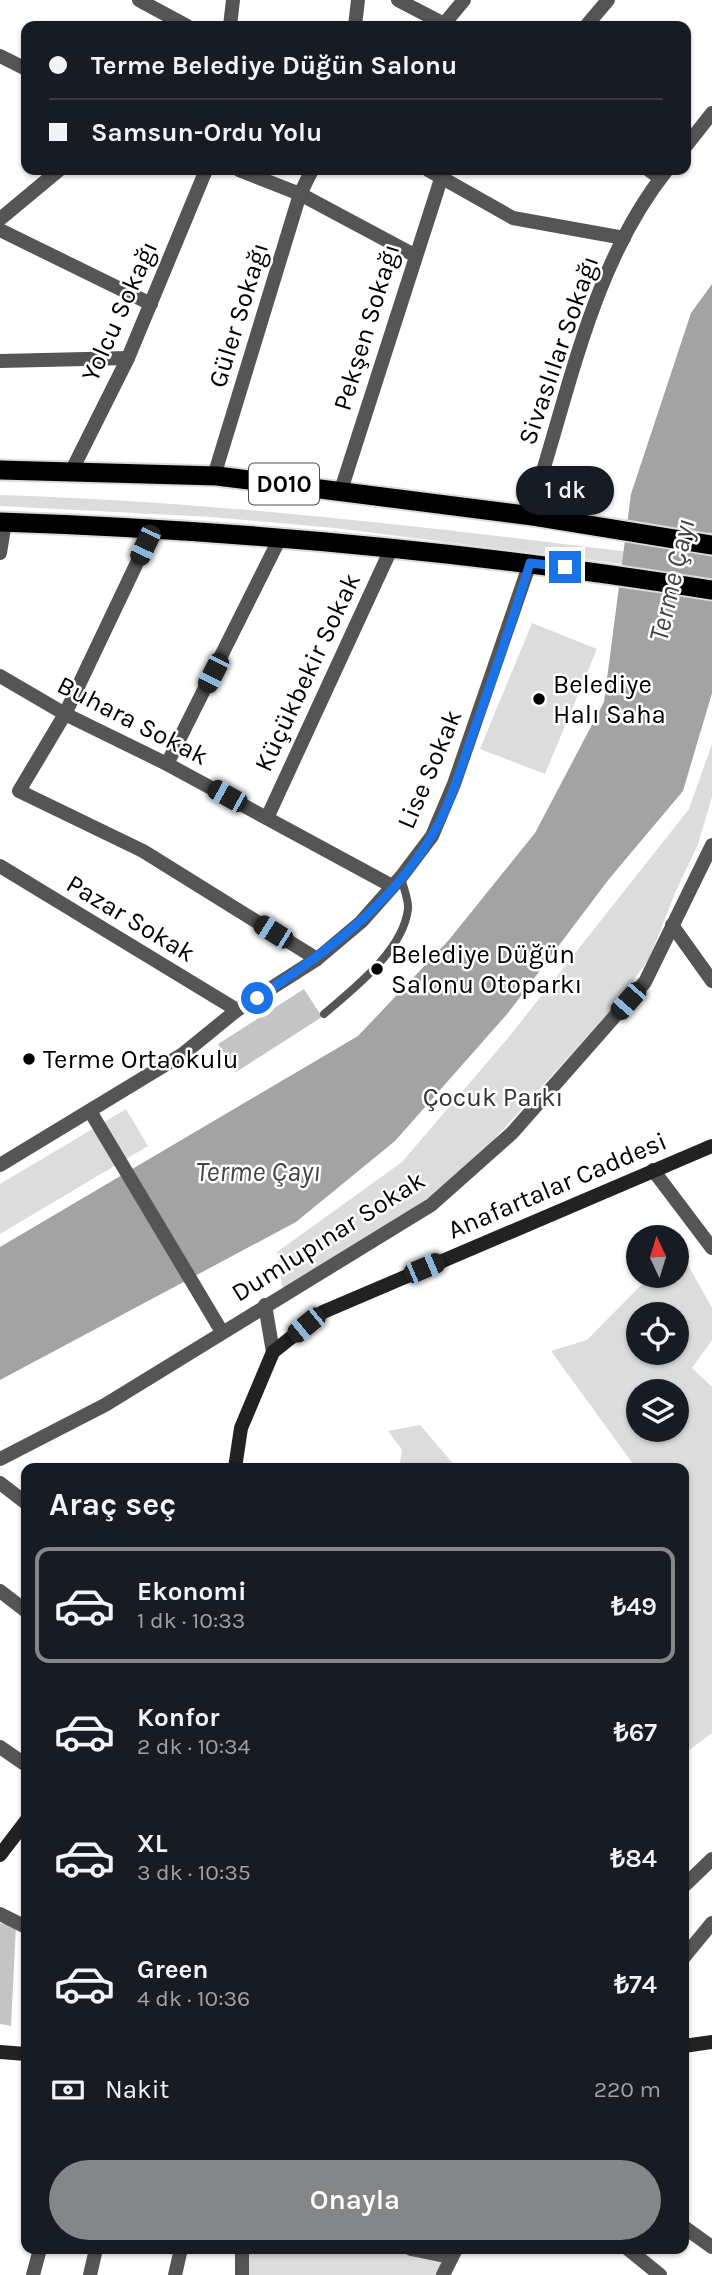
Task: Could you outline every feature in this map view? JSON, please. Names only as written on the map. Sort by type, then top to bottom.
[{"type":"highway","name":"D010","points":[[0,470],[214,476],[533,516],[712,545]]},
{"type":"highway","name":"D010","points":[[3,522],[154,527],[392,547],[565,567],[712,590]]},
{"type":"main road","name":"Anafartalar Caddesi","points":[[236,1463],[241,1428],[274,1352],[323,1312],[712,1146]]},
{"type":"main road","points":[[0,1855],[21,1828]]},
{"type":"main road","points":[[689,2045],[712,2042]]},
{"type":"main road","points":[[0,2052],[21,2054]]},
{"type":"street","points":[[139,0],[178,21]]},
{"type":"street","points":[[231,21],[233,0]]},
{"type":"street","points":[[356,21],[358,0]]},
{"type":"street","points":[[398,0],[438,21]]},
{"type":"street","points":[[449,21],[464,0]]},
{"type":"street","points":[[590,21],[608,0]]},
{"type":"street","points":[[0,56],[21,66]]},
{"type":"street","points":[[691,139],[712,113]]},
{"type":"street","points":[[0,219],[53,175]]},
{"type":"street","name":"Yolcu Sokağı","points":[[72,470],[128,358],[204,175]]},
{"type":"street","points":[[252,175],[300,194],[414,255]]},
{"type":"street","name":"Güler Sokağı","points":[[214,476],[300,194],[310,175]]},
{"type":"street","points":[[435,175],[513,218],[624,238]]},
{"type":"street","name":"Sivaslılar Sokağı","points":[[533,516],[538,487],[602,281],[658,175]]},
{"type":"street","name":"Pekşen Sokağı","points":[[341,490],[414,255],[441,179]]},
{"type":"street","points":[[0,230],[151,304]]},
{"type":"street","points":[[0,361],[128,358]]},
{"type":"street","points":[[0,553],[3,522]]},
{"type":"street","points":[[154,527],[65,714],[19,791],[143,851],[317,959]]},
{"type":"street","points":[[167,764],[281,537]]},
{"type":"street","name":"Küçükbekir Sokak","points":[[267,818],[392,547]]},
{"type":"street","name":"Lise Sokak","points":[[0,1165],[183,1054],[237,1010],[317,959],[361,922],[397,882],[432,836],[454,784],[530,563]]},
{"type":"street","name":"Buhara Sokak","points":[[0,676],[65,714],[397,882]]},
{"type":"street","name":"Dumlupınar Sokak","points":[[0,1459],[105,1405],[431,1205],[512,1133],[645,982],[712,845]]},
{"type":"street","name":"Pazar Sokak","points":[[0,866],[237,1010]]},
{"type":"street","points":[[672,925],[712,981]]},
{"type":"street","points":[[90,1111],[222,1332]]},
{"type":"street","points":[[653,1170],[712,1248]]},
{"type":"street","points":[[265,1305],[274,1352]]},
{"type":"street","points":[[0,1483],[21,1499]]},
{"type":"street","points":[[0,1591],[21,1607]]},
{"type":"street","points":[[0,1747],[21,1762]]},
{"type":"street","points":[[689,1881],[712,1858]]},
{"type":"street","points":[[0,1914],[21,1924]]},
{"type":"street","points":[[689,1951],[712,1923]]},
{"type":"street","points":[[689,2231],[712,2247]]},
{"type":"street","points":[[33,2275],[39,2254]]},
{"type":"street","points":[[90,2275],[95,2254]]},
{"type":"street","points":[[175,2275],[180,2254]]},
{"type":"street","points":[[242,2254],[242,2275]]},
{"type":"street","points":[[443,2275],[453,2254]]},
{"type":"street","points":[[634,2254],[660,2275]]},
{"type":"lane","points":[[324,1014],[377,969],[396,938],[408,909],[397,882]]},
{"type":"green space","points":[[0,495],[172,504],[429,528],[686,559],[712,575],[334,528],[211,517],[0,506]]},
{"type":"green space","name":"Belediye Halı Saha","points":[[532,623],[597,649],[545,774],[480,749]]},
{"type":"green space","name":"Çocuk Parkı","points":[[712,744],[712,797],[698,844],[650,957],[615,1006],[479,1156],[406,1216],[285,1303],[277,1252],[402,1162],[508,1038],[689,809]]},
{"type":"green space","points":[[126,1109],[148,1146],[0,1234],[0,1184]]},
{"type":"green space","points":[[690,1269],[712,1308],[712,1340],[692,1368],[712,1387],[712,1733],[689,1750],[689,1463],[632,1463],[551,1351],[587,1340],[638,1288],[690,1288]]},
{"type":"green space","points":[[420,1425],[453,1463],[400,1463],[402,1450],[388,1431]]},
{"type":"green space","points":[[242,2254],[435,2254],[450,2257],[443,2275],[242,2275]]},
{"type":"water","name":"Terme Çayı","points":[[712,284],[712,693],[683,791],[609,879],[508,1013],[395,1141],[296,1222],[0,1380],[0,1247],[358,1036],[448,941],[535,833],[604,702],[631,494],[691,313]]},
{"type":"building","points":[[304,989],[322,1017],[236,1072],[218,1044]]},
{"type":"building","points":[[0,1923],[16,1926],[11,2026],[0,2024]]},
{"type":"place","name":"Belediye Halı Saha","points":[[539,699]]},
{"type":"place","name":"Belediye Düğün Salonu Otoparkı","points":[[377,969]]},
{"type":"place","name":"Terme Ortaokulu","points":[[29,1059]]},
{"type":"route","points":[[257,998],[317,959],[361,922],[401,877],[432,836],[472,736],[530,563],[565,567]]}]
